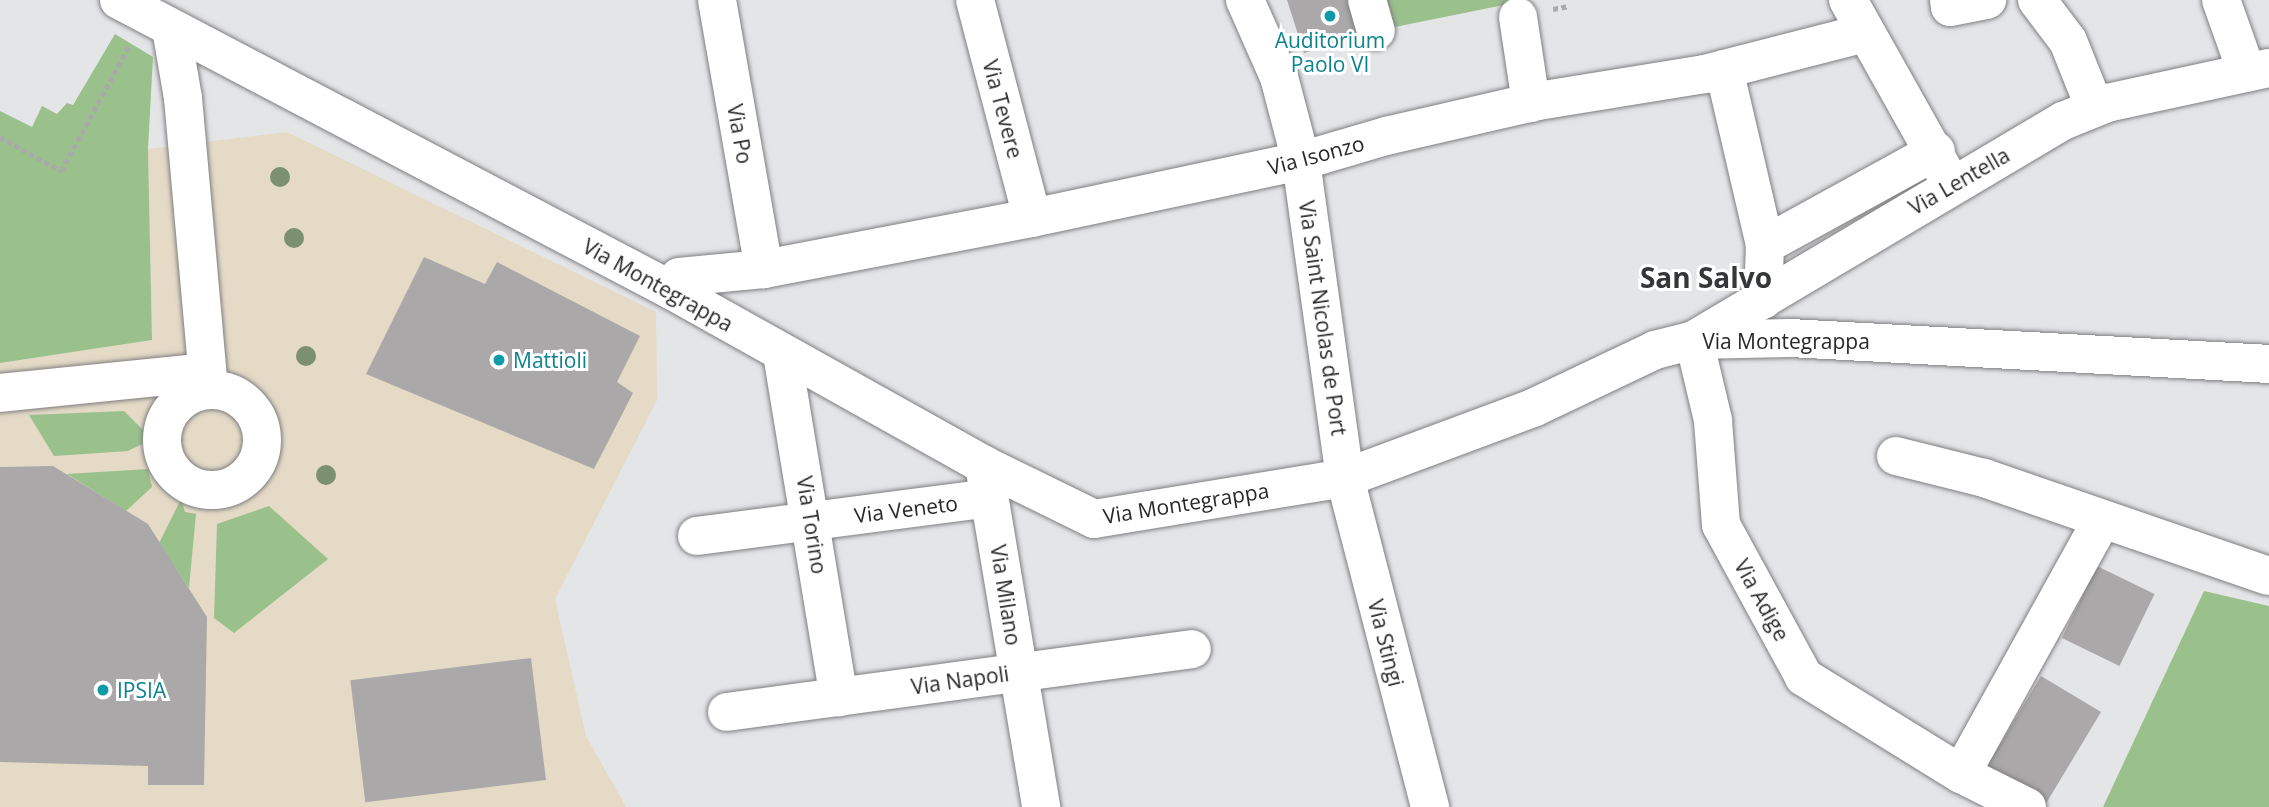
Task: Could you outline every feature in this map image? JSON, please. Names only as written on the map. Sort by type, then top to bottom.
[{"type":"street","name":"Via Po","points":[[717,0],[764,269]]},
{"type":"street","name":"Via Tevere","points":[[975,0],[1032,218]]},
{"type":"street","name":"Via Saint Nicolas de Port","points":[[1245,0],[1279,77],[1301,161],[1345,478]]},
{"type":"street","points":[[1949,0],[1950,7],[1987,0]]},
{"type":"street","points":[[2037,0],[2068,41],[2094,106]]},
{"type":"street","points":[[2221,0],[2258,70]]},
{"type":"street","points":[[0,393],[208,380],[183,98],[145,15]]},
{"type":"street","name":"Via Montegrappa","points":[[145,15],[671,290],[782,354],[987,482],[1094,519],[1345,478],[1533,408],[1655,350],[1694,340],[1790,338],[2269,365]]},
{"type":"street","name":"Via Isonzo","points":[[671,290],[679,277],[764,269],[1032,218],[1301,161],[1385,136],[1531,103],[1724,69],[1857,16]]},
{"type":"street","points":[[1765,245],[1944,168],[1857,16]]},
{"type":"street","points":[[1518,17],[1531,103]]},
{"type":"street","points":[[1724,69],[1765,245],[1763,300]]},
{"type":"street","name":"Via Lentella","points":[[1694,340],[1763,300],[1944,168],[2094,106],[2258,70]]},
{"type":"street","points":[[726,321],[764,269]]},
{"type":"street","name":"Via Adige","points":[[1694,340],[1713,420],[1721,525],[1804,677],[1961,774],[2027,807]]},
{"type":"street","name":"Via Torino","points":[[782,354],[812,521],[839,697]]},
{"type":"street","points":[[1896,456],[1984,478],[2101,521],[2269,576]]},
{"type":"street","name":"Via Stingi","points":[[1345,478],[1413,754],[1430,807]]},
{"type":"street","name":"Via Veneto","points":[[697,536],[812,521],[987,482]]},
{"type":"street","name":"Via Milano","points":[[987,482],[1041,807]]},
{"type":"street","points":[[1961,774],[2101,521]]},
{"type":"street","name":"Via Napoli","points":[[727,712],[1192,649]]},
{"type":"path","points":[[0,137],[61,171],[145,15]]},
{"type":"shaded area","points":[[287,132],[656,312],[657,400],[555,599],[586,736],[626,807],[0,807],[0,363],[152,340],[148,149]]},
{"type":"green space","points":[[1372,0],[1528,0],[1380,30]]},
{"type":"green space","points":[[115,34],[153,57],[148,149],[152,340],[0,363],[0,111],[32,127],[42,106],[57,114],[67,103],[73,105]]},
{"type":"green space","points":[[124,411],[152,439],[128,451],[54,456],[29,415]]},
{"type":"green space","points":[[148,469],[152,487],[126,511],[67,474]]},
{"type":"green space","points":[[181,499],[185,512],[196,514],[189,588],[159,543]]},
{"type":"green space","points":[[269,506],[328,559],[234,633],[214,618],[217,524]]},
{"type":"green space","points":[[2204,591],[2269,606],[2269,807],[2103,807]]},
{"type":"building","name":"Auditorium Paolo VI","points":[[1287,0],[1362,0],[1372,32],[1304,53]]},
{"type":"building","name":"Mattioli","points":[[424,257],[485,284],[497,262],[640,336],[617,382],[633,393],[594,469],[366,374]]},
{"type":"building","name":"IPSIA","points":[[53,466],[148,524],[207,617],[204,785],[148,785],[148,766],[0,762],[0,467]]},
{"type":"building","points":[[2097,566],[2155,594],[2119,666],[2062,638]]},
{"type":"building","points":[[531,658],[546,780],[365,802],[350,680]]},
{"type":"building","points":[[2041,676],[2101,712],[2044,806],[1984,770]]},
{"type":"place","name":"Auditorium Paolo VI","points":[[1330,16]]},
{"type":"place","name":"Mattioli","points":[[499,360]]},
{"type":"place","name":"IPSIA","points":[[103,690]]},
{"type":"district","name":"San Salvo","points":[[1706,277]]}]
